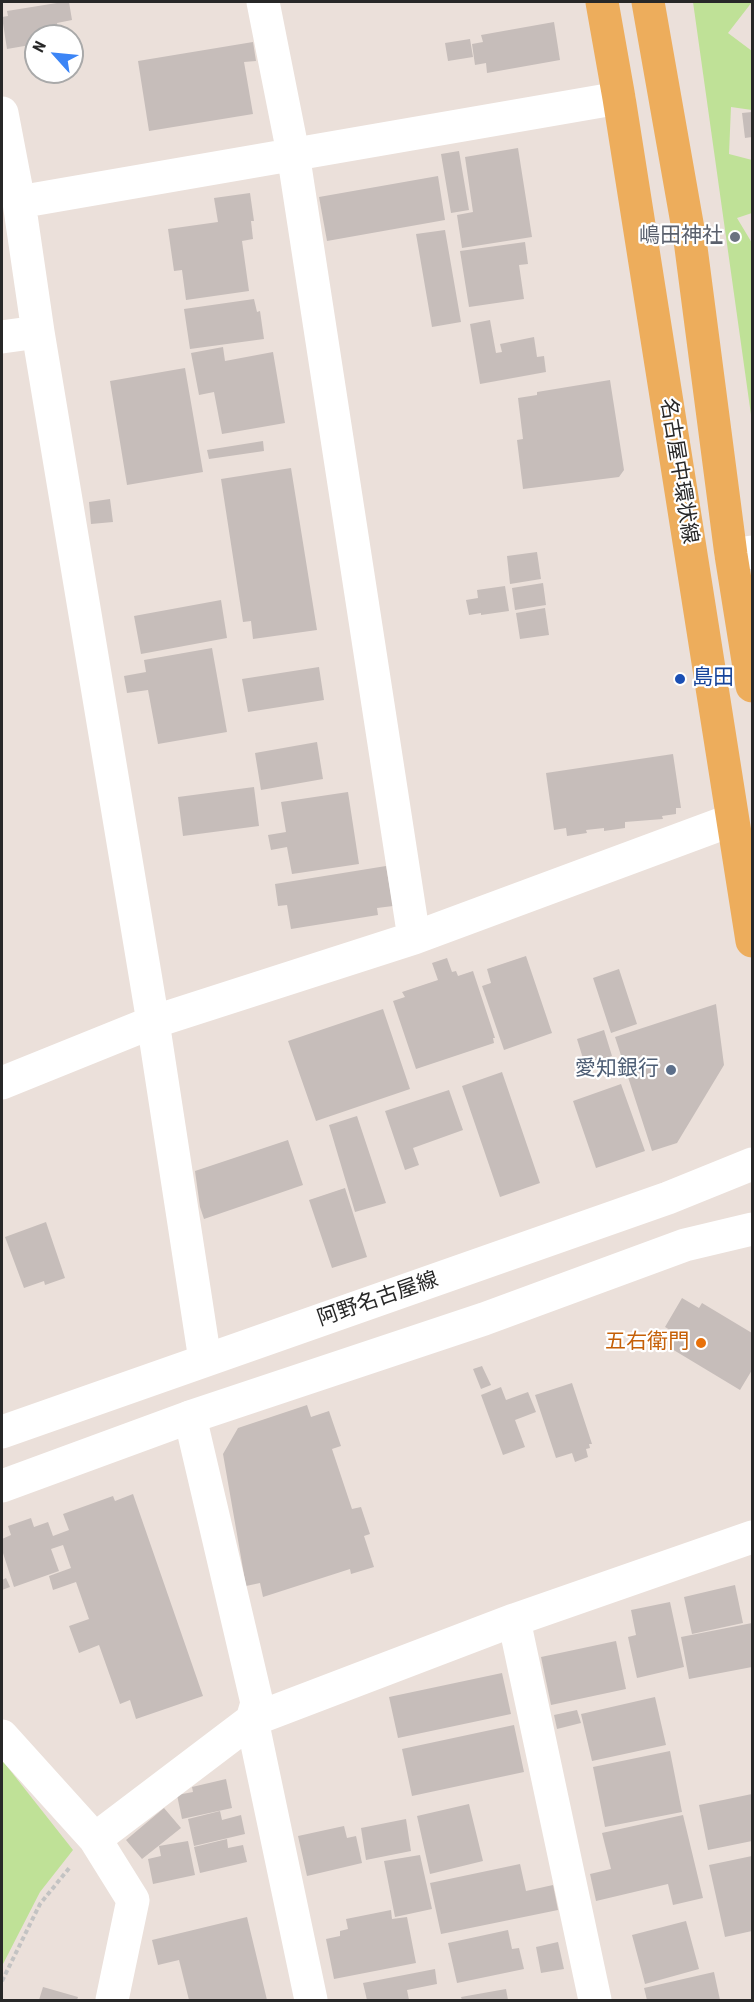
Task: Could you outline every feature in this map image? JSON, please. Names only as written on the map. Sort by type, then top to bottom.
[{"type":"main road","name":"名古屋中環状線","points":[[602,2],[753,941]]},
{"type":"main road","name":"名古屋中環状線","points":[[648,2],[742,553],[753,686]]},
{"type":"street","points":[[263,2],[293,153],[414,938]]},
{"type":"street","points":[[19,202],[619,98]]},
{"type":"street","points":[[2,113],[19,202],[38,332],[153,1022],[206,1360]]},
{"type":"street","points":[[2,338],[38,332]]},
{"type":"street","points":[[2,1083],[153,1022],[414,938],[732,820]]},
{"type":"street","name":"阿野名古屋線","points":[[2,1432],[668,1198],[753,1164]]},
{"type":"street","points":[[2,1486],[190,1417],[484,1319],[686,1245],[753,1229]]},
{"type":"street","points":[[190,1417],[257,1702],[252,1720],[311,2001]]},
{"type":"street","points":[[95,1839],[252,1720],[514,1620],[753,1537]]},
{"type":"street","points":[[514,1620],[595,2001]]},
{"type":"street","points":[[2,1736],[95,1839],[133,1900],[112,2001]]},
{"type":"path","points":[[2,1981],[40,1904],[79,1855],[95,1839]]},
{"type":"green space","name":"嶋田神社","points":[[693,2],[752,2],[728,33],[752,51],[752,110],[731,107],[729,154],[752,160],[752,213],[737,218],[752,243],[752,422]]},
{"type":"green space","points":[[2,1760],[73,1850],[40,1892],[2,1966]]},
{"type":"building","points":[[69,2],[72,20],[57,24],[24,24],[24,46],[7,49],[2,17],[8,16],[7,11]]},
{"type":"building","points":[[554,22],[560,60],[487,73],[486,63],[475,65],[472,44],[483,42],[481,35]]},
{"type":"building","points":[[470,39],[473,57],[448,61],[445,43]]},
{"type":"building","points":[[253,42],[256,61],[244,62],[253,114],[149,131],[138,61]]},
{"type":"building","points":[[752,112],[752,137],[745,138],[742,113]]},
{"type":"building","points":[[518,148],[532,237],[462,248],[457,215],[473,212],[465,157]]},
{"type":"building","points":[[459,151],[469,210],[451,213],[441,154]]},
{"type":"building","points":[[438,176],[445,220],[327,241],[319,197]]},
{"type":"building","points":[[250,193],[254,221],[251,221],[253,239],[242,241],[249,291],[186,300],[182,270],[174,271],[168,229],[218,222],[214,198]]},
{"type":"building","points":[[445,230],[461,322],[432,327],[416,234]]},
{"type":"building","points":[[525,242],[528,264],[519,265],[524,299],[469,307],[460,251]]},
{"type":"building","points":[[254,299],[257,312],[260,311],[264,339],[190,349],[184,309]]},
{"type":"building","points":[[490,320],[496,353],[502,352],[500,344],[534,337],[537,357],[544,356],[546,372],[480,384],[470,324]]},
{"type":"building","points":[[223,347],[225,361],[273,352],[285,423],[222,434],[214,392],[199,395],[191,353]]},
{"type":"building","points":[[185,368],[203,472],[127,485],[110,381]]},
{"type":"building","points":[[610,380],[624,470],[619,477],[523,489],[517,440],[523,439],[518,398],[537,395],[537,392]]},
{"type":"building","points":[[263,441],[264,451],[209,459],[207,450]]},
{"type":"building","points":[[291,468],[317,630],[253,639],[251,621],[243,622],[221,479]]},
{"type":"building","points":[[110,499],[113,522],[91,524],[89,502]]},
{"type":"building","points":[[537,552],[541,579],[510,584],[507,556]]},
{"type":"building","points":[[543,583],[546,605],[515,610],[512,588]]},
{"type":"building","points":[[505,586],[509,611],[469,615],[466,600],[478,598],[477,590]]},
{"type":"building","points":[[221,600],[227,638],[141,654],[134,616]]},
{"type":"building","points":[[545,608],[549,635],[520,639],[516,613]]},
{"type":"building","points":[[212,648],[227,732],[158,744],[148,690],[127,693],[124,676],[146,672],[144,660]]},
{"type":"building","points":[[319,667],[324,700],[248,712],[242,679]]},
{"type":"building","points":[[317,742],[323,779],[261,790],[255,753]]},
{"type":"building","points":[[673,754],[681,808],[676,808],[676,814],[662,816],[663,819],[625,822],[625,828],[604,831],[604,828],[586,830],[587,833],[567,836],[566,828],[554,830],[546,773]]},
{"type":"building","points":[[254,787],[259,826],[183,836],[178,797]]},
{"type":"building","points":[[348,792],[359,864],[292,874],[287,847],[271,850],[268,835],[286,832],[281,802]]},
{"type":"building","points":[[386,866],[393,906],[377,908],[378,915],[291,929],[287,905],[278,906],[275,884]]},
{"type":"building","points":[[526,956],[552,1033],[504,1050],[482,986],[491,983],[487,969]]},
{"type":"building","points":[[447,958],[452,972],[456,971],[458,976],[473,971],[495,1038],[493,1038],[494,1043],[416,1069],[393,1001],[405,997],[402,992],[438,980],[432,963]]},
{"type":"building","points":[[619,969],[637,1024],[611,1033],[593,978]]},
{"type":"building","points":[[716,1004],[724,1065],[677,1143],[652,1151],[615,1037]]},
{"type":"building","points":[[383,1009],[410,1089],[316,1121],[288,1041]]},
{"type":"building","points":[[604,1030],[612,1056],[585,1065],[577,1039]]},
{"type":"building","points":[[502,1072],[540,1183],[500,1197],[462,1086]]},
{"type":"building","points":[[621,1084],[645,1151],[596,1168],[573,1101]]},
{"type":"building","points":[[449,1090],[463,1130],[413,1148],[419,1165],[405,1170],[385,1111]]},
{"type":"building","points":[[357,1116],[386,1203],[355,1212],[329,1125]]},
{"type":"building","points":[[288,1140],[303,1185],[204,1219],[195,1171]]},
{"type":"building","points":[[345,1188],[367,1257],[332,1268],[309,1200]]},
{"type":"building","points":[[46,1222],[65,1278],[45,1285],[44,1281],[24,1288],[5,1237]]},
{"type":"building","points":[[682,1298],[699,1308],[702,1303],[752,1333],[752,1370],[740,1390],[662,1343],[670,1330],[665,1327]]},
{"type":"building","points":[[482,1366],[491,1385],[481,1389],[473,1369]]},
{"type":"building","points":[[572,1383],[592,1444],[589,1444],[590,1448],[586,1449],[588,1457],[575,1462],[572,1453],[556,1458],[535,1395]]},
{"type":"building","points":[[501,1387],[506,1400],[528,1392],[536,1412],[515,1420],[525,1447],[503,1455],[481,1395]]},
{"type":"building","points":[[307,1405],[311,1417],[329,1411],[341,1446],[332,1449],[352,1509],[361,1507],[370,1534],[364,1536],[374,1567],[351,1574],[350,1569],[263,1597],[260,1583],[246,1586],[223,1454],[238,1428]]},
{"type":"building","points":[[133,1494],[203,1696],[136,1719],[130,1700],[120,1704],[99,1645],[79,1653],[69,1626],[89,1619],[76,1582],[53,1590],[49,1576],[71,1568],[63,1545],[51,1549],[59,1571],[14,1587],[2,1550],[2,1539],[11,1535],[8,1526],[31,1518],[34,1527],[48,1522],[53,1536],[69,1530],[63,1514],[113,1496],[115,1501]]},
{"type":"building","points":[[6,1578],[10,1587],[2,1590],[2,1580]]},
{"type":"building","points":[[735,1585],[743,1623],[692,1634],[684,1597]]},
{"type":"building","points":[[670,1602],[684,1667],[637,1678],[628,1637],[636,1635],[631,1610]]},
{"type":"building","points":[[752,1623],[752,1667],[689,1679],[681,1637]]},
{"type":"building","points":[[616,1641],[626,1689],[551,1705],[541,1657]]},
{"type":"building","points":[[502,1673],[511,1714],[398,1738],[389,1697]]},
{"type":"building","points":[[655,1697],[666,1745],[592,1761],[581,1714]]},
{"type":"building","points":[[577,1710],[581,1723],[557,1729],[554,1715]]},
{"type":"building","points":[[514,1725],[524,1772],[412,1796],[402,1749]]},
{"type":"building","points":[[670,1751],[682,1812],[605,1827],[593,1767]]},
{"type":"building","points":[[226,1779],[232,1808],[182,1819],[177,1795],[193,1792],[192,1787]]},
{"type":"building","points":[[752,1794],[752,1841],[708,1850],[699,1805]]},
{"type":"building","points":[[469,1804],[483,1861],[430,1874],[417,1816]]},
{"type":"building","points":[[164,1808],[181,1828],[142,1859],[126,1840]]},
{"type":"building","points":[[220,1811],[222,1820],[241,1815],[245,1834],[194,1846],[188,1819]]},
{"type":"building","points":[[683,1815],[703,1898],[673,1905],[668,1884],[596,1901],[590,1874],[611,1869],[602,1833]]},
{"type":"building","points":[[406,1819],[411,1851],[366,1860],[361,1828]]},
{"type":"building","points":[[344,1826],[347,1838],[356,1836],[362,1863],[307,1876],[298,1836]]},
{"type":"building","points":[[227,1839],[228,1848],[243,1845],[247,1862],[200,1873],[194,1847]]},
{"type":"building","points":[[188,1841],[195,1875],[153,1884],[148,1859],[161,1856],[159,1846]]},
{"type":"building","points":[[420,1855],[432,1909],[395,1917],[384,1861]]},
{"type":"building","points":[[752,1856],[752,1931],[725,1937],[709,1865]]},
{"type":"building","points":[[520,1864],[526,1891],[553,1885],[558,1910],[441,1934],[430,1883]]},
{"type":"building","points":[[391,1910],[392,1919],[407,1917],[416,1963],[334,1979],[326,1939],[340,1936],[340,1931],[348,1929],[346,1919]]},
{"type":"building","points":[[247,1917],[267,2000],[189,2000],[179,1960],[158,1965],[152,1940]]},
{"type":"building","points":[[686,1921],[699,1969],[645,1984],[632,1935]]},
{"type":"building","points":[[508,1930],[512,1949],[519,1948],[524,1969],[457,1983],[448,1943]]},
{"type":"building","points":[[558,1942],[564,1969],[541,1973],[536,1947]]},
{"type":"building","points":[[435,1969],[437,1984],[407,1990],[409,2000],[367,2000],[363,1983]]},
{"type":"building","points":[[714,1972],[720,2000],[647,2000],[644,1988]]},
{"type":"building","points":[[43,1987],[78,1997],[77,2000],[39,2000]]},
{"type":"building","points":[[506,1989],[508,2000],[462,2000],[461,1997]]},
{"type":"place","name":"嶋田神社","points":[[735,237]]},
{"type":"place","name":"島田","points":[[680,679]]},
{"type":"place","name":"愛知銀行","points":[[671,1070]]},
{"type":"place","name":"五右衛門","points":[[701,1343]]}]
